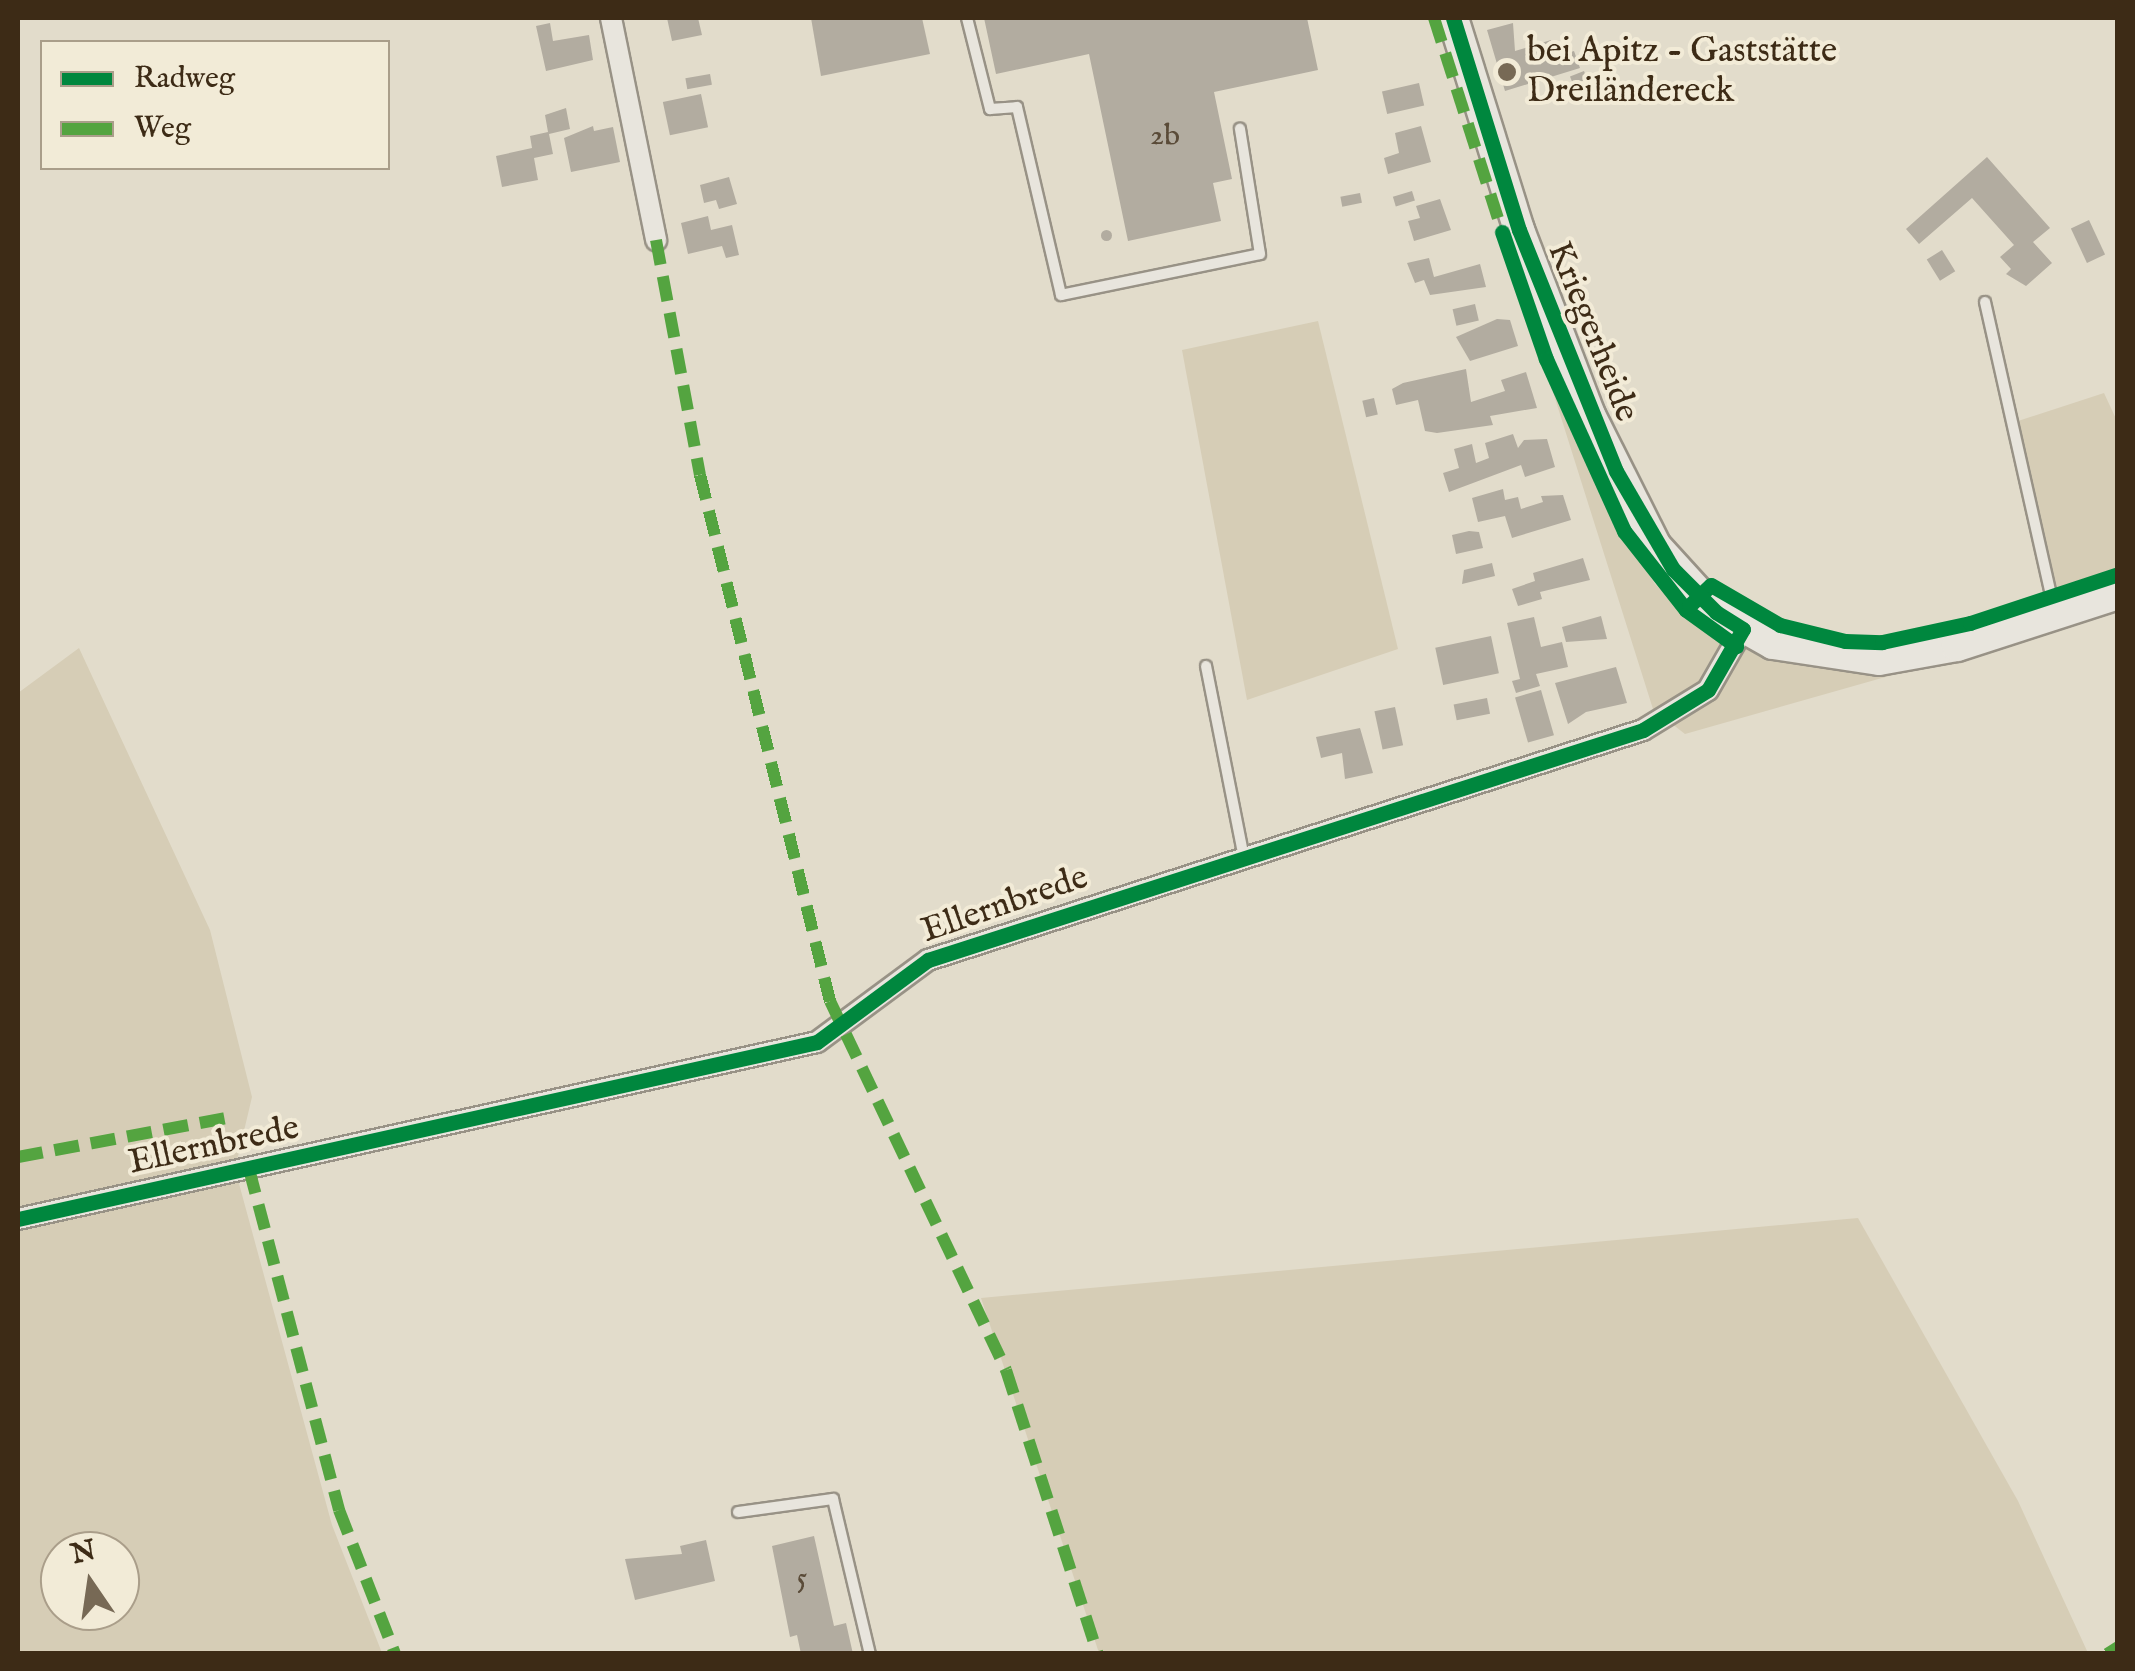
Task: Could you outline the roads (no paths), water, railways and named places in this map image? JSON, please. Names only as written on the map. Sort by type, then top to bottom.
[{"type":"street","points":[[611,18],[656,240]]},
{"type":"street","name":"Kriegerheide","points":[[1453,18],[1519,230],[1613,466],[1673,569],[1716,612],[1744,629],[1806,653],[1878,660],[1957,646],[2118,594]]},
{"type":"street","name":"Ellernbrede","points":[[18,1219],[817,1042],[928,960],[1643,730],[1708,690],[1744,629]]},
{"type":"lane","points":[[967,18],[990,110],[1017,108],[1062,295],[1260,254],[1240,129]]},
{"type":"lane","points":[[1986,302],[2055,614]]},
{"type":"lane","points":[[1206,666],[1244,858]]},
{"type":"lane","points":[[738,1512],[833,1500],[870,1654]]},
{"type":"place","name":"bei Apitz - Gaststätte Dreiländereck","points":[[1507,72]]}]
